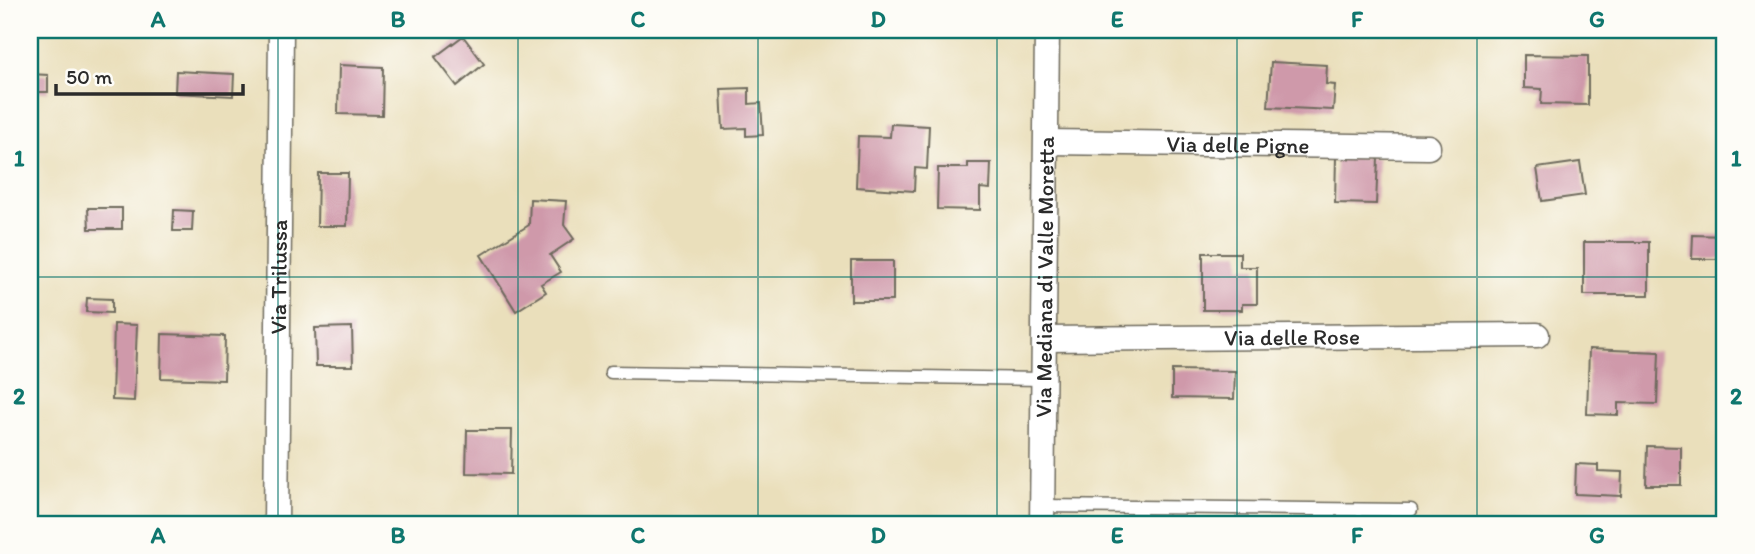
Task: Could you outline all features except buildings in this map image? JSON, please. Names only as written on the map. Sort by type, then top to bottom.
[{"type":"street","name":"Via Trilussa","points":[[276,524],[281,30]]},
{"type":"street","name":"Via Mediana di Valle Moretta","points":[[1042,515],[1047,30]]},
{"type":"street","name":"Via delle Pigne","points":[[1046,142],[1429,147]]},
{"type":"street","name":"Via delle Rose","points":[[1045,339],[1537,335]]},
{"type":"lane","points":[[611,372],[1044,379]]},
{"type":"lane","points":[[1042,515],[1411,510]]}]
